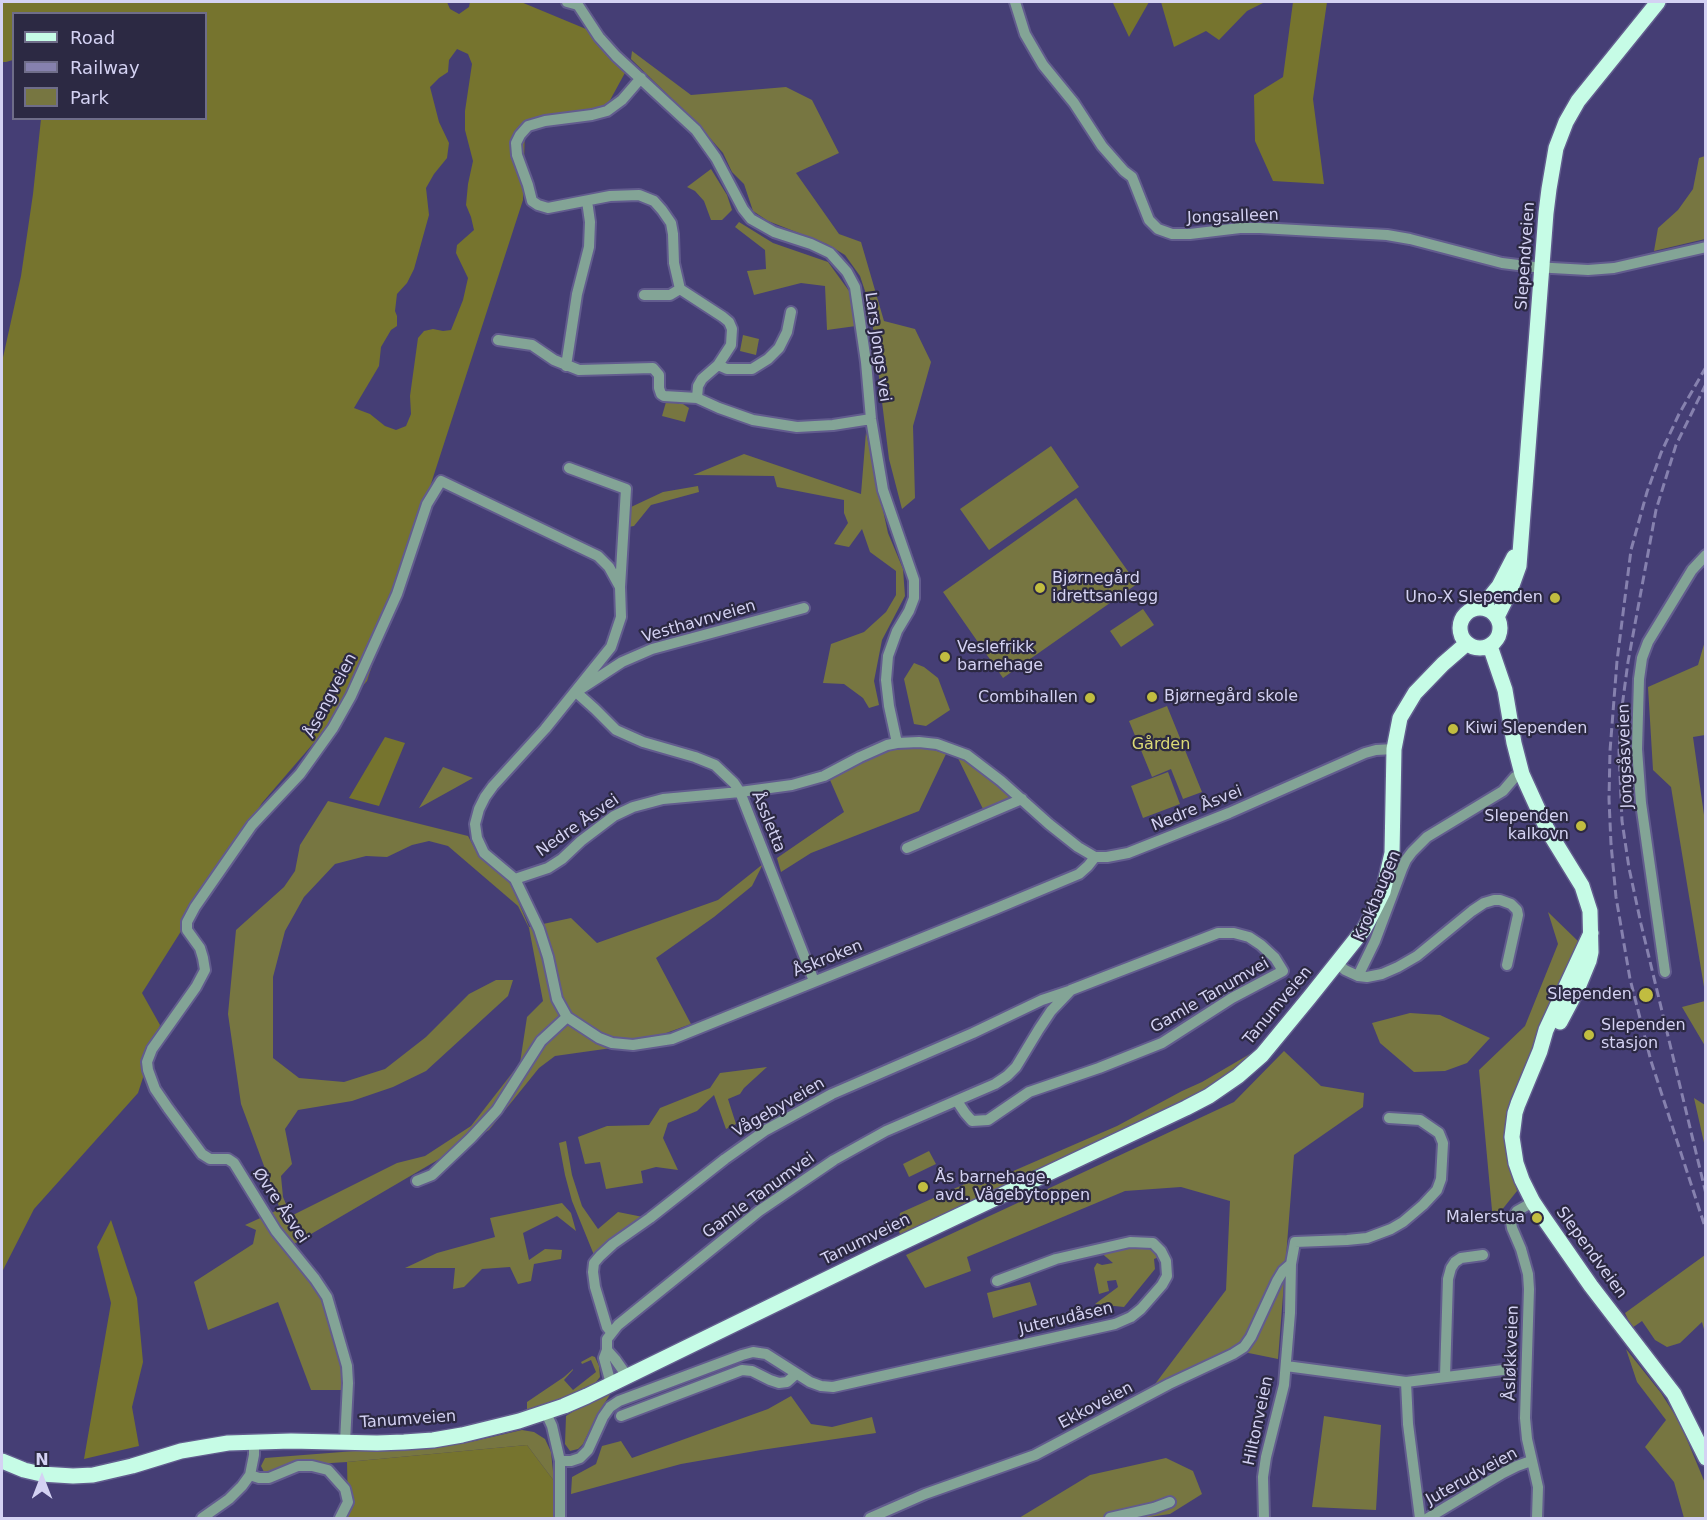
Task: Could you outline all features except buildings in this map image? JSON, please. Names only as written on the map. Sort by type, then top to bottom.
[{"type":"main road","name":"Slependveien","points":[[1497,617],[1519,566],[1553,158],[1566,122],[1578,101],[1658,2]]},
{"type":"main road","name":"Slependveien","points":[[1480,608],[1499,586],[1519,546]]},
{"type":"main road","points":[[1480,608],[1492,612],[1497,617],[1500,632],[1495,642],[1478,649],[1466,644],[1460,633],[1461,621],[1469,611],[1480,608]]},
{"type":"main road","name":"Tanumveien","points":[[2,1462],[41,1474],[93,1475],[181,1451],[228,1443],[254,1441],[377,1443],[434,1440],[546,1413],[611,1384],[1209,1096],[1238,1076],[1262,1055],[1364,929],[1380,900],[1392,853],[1394,749],[1398,727],[1406,705],[1427,680],[1466,644]]},
{"type":"main road","name":"Slependveien","points":[[1490,646],[1505,690],[1522,774],[1547,830],[1586,894],[1590,910],[1591,952],[1583,978],[1554,1033],[1540,1052],[1518,1104],[1512,1129],[1516,1163],[1533,1202],[1591,1286],[1674,1394],[1706,1458]]},
{"type":"street","name":"Lars Jongs vei","points":[[567,2],[578,5],[599,37],[696,130],[716,158],[743,209],[751,219],[774,232],[830,253],[847,272],[855,287],[871,419],[883,490],[914,580],[914,598],[897,631],[888,656],[886,680],[897,743]]},
{"type":"street","name":"Jongsalleen","points":[[1015,2],[1025,34],[1043,65],[1074,103],[1102,146],[1132,177],[1149,220],[1158,229],[1172,234],[1260,228],[1388,236],[1410,239],[1502,263],[1543,268],[1600,270],[1706,247]]},
{"type":"street","points":[[641,78],[622,100],[607,111],[528,126],[516,143],[517,155],[532,201],[538,205],[548,208],[624,195],[639,195],[654,201],[662,210],[671,223],[674,263],[680,289],[729,322],[732,329],[731,345],[718,365],[702,379],[698,386],[697,398]]},
{"type":"street","points":[[566,366],[577,294],[590,247],[587,201]]},
{"type":"street","points":[[644,295],[670,295],[680,289]]},
{"type":"street","points":[[718,365],[727,369],[752,369],[768,359],[779,348],[787,332],[791,312]]},
{"type":"street","points":[[498,340],[532,345],[554,360],[579,370],[654,368],[659,375],[659,388],[664,396],[697,398],[753,420],[797,427],[871,419]]},
{"type":"street","points":[[417,1181],[432,1175],[497,1110],[541,1041],[567,1017],[557,999],[539,929],[515,879],[484,853],[477,838],[475,824],[479,809],[493,786],[545,729],[611,647],[621,617],[620,587],[626,489],[569,468]]},
{"type":"street","name":"Åsengveien","points":[[187,930],[187,922],[195,907],[252,825],[300,774],[333,729],[351,696],[397,594],[427,504],[441,481],[598,556],[609,567],[620,587]]},
{"type":"street","name":"Jongsåsveien","points":[[1665,972],[1641,803],[1637,749],[1642,658],[1648,642],[1692,570],[1706,555]]},
{"type":"street","name":"Vesthavnveien","points":[[576,692],[622,662],[652,649],[804,608]]},
{"type":"street","name":"Åssletta","points":[[576,692],[616,730],[643,742],[715,765],[728,776],[740,792],[814,981]]},
{"type":"street","name":"Nedre Åsvei","points":[[515,879],[548,868],[615,816],[633,807],[663,799],[740,792],[810,781],[887,745],[897,743],[938,744],[967,755],[1078,847],[1095,857],[1128,853],[1229,813],[1365,753],[1394,749]]},
{"type":"street","name":"Krokhaugen","points":[[1358,976],[1375,941],[1406,860],[1427,837],[1503,791],[1515,777],[1522,774]]},
{"type":"street","points":[[907,848],[1022,799]]},
{"type":"street","name":"Åskroken","points":[[567,1017],[589,1033],[612,1043],[646,1044],[672,1039],[1079,874],[1095,857]]},
{"type":"street","points":[[1337,963],[1358,976],[1382,974],[1417,956],[1484,903],[1500,900],[1511,904],[1517,910],[1518,915],[1507,964]]},
{"type":"street","name":"Øvre Åsvei","points":[[187,930],[200,948],[205,970],[196,987],[153,1049],[147,1062],[148,1070],[155,1089],[202,1154],[210,1159],[228,1159],[234,1163],[276,1231],[327,1297],[346,1366],[348,1383],[345,1442]]},
{"type":"street","name":"Gamle Tanumvei","points":[[611,1332],[759,1211],[834,1160],[886,1131],[995,1084],[1007,1076],[1016,1067],[1051,1011],[1071,990],[1218,933],[1234,933],[1249,937],[1262,945],[1275,958],[1283,971],[1232,998],[1162,1043],[1029,1092],[988,1120],[972,1121],[957,1101]]},
{"type":"street","name":"Vågebyveien","points":[[611,1332],[607,1327],[595,1287],[594,1263],[613,1244],[725,1159],[766,1130],[832,1094],[973,1033],[1042,1000],[1071,990]]},
{"type":"street","name":"Hiltonveien","points":[[1264,1518],[1263,1477],[1284,1385],[1291,1264],[1295,1242],[1367,1238],[1391,1229],[1403,1222],[1432,1196],[1441,1179],[1443,1143],[1439,1133],[1420,1120],[1389,1118]]},
{"type":"street","name":"Åsløkkveien","points":[[1533,1202],[1517,1211],[1511,1222],[1528,1274],[1525,1418],[1531,1461],[1538,1487],[1537,1518]]},
{"type":"street","name":"Juterudåsen","points":[[560,1461],[580,1458],[588,1450],[603,1417],[610,1407],[619,1401],[753,1352],[766,1354],[810,1382],[833,1387],[1116,1324],[1141,1309],[1162,1285],[1167,1276],[1166,1261],[1161,1251],[1153,1244],[1130,1242],[1056,1259],[997,1281]]},
{"type":"street","points":[[1445,1377],[1448,1279],[1451,1268],[1461,1258],[1483,1255]]},
{"type":"street","name":"Ekkoveien","points":[[870,1518],[889,1515],[925,1494],[1035,1455],[1169,1384],[1233,1354],[1244,1347],[1251,1337],[1277,1281],[1291,1264]]},
{"type":"street","points":[[611,1332],[607,1339],[604,1358],[611,1384]]},
{"type":"street","points":[[607,1350],[627,1376]]},
{"type":"street","name":"Hiltonveien","points":[[1286,1366],[1407,1382],[1511,1369]]},
{"type":"street","points":[[621,1416],[742,1370],[752,1371],[779,1383],[787,1382],[796,1374]]},
{"type":"street","points":[[1407,1382],[1408,1424],[1420,1518]]},
{"type":"street","points":[[546,1413],[552,1426],[560,1461],[560,1518]]},
{"type":"street","points":[[202,1518],[229,1499],[250,1475],[254,1441]]},
{"type":"street","name":"Juterudveien","points":[[1428,1518],[1503,1473],[1531,1461]]},
{"type":"street","points":[[250,1475],[269,1478],[298,1466],[312,1466],[328,1470],[345,1489],[348,1502],[340,1518]]},
{"type":"street","points":[[1110,1518],[1170,1502]]},
{"type":"green space","points":[[632,51],[691,95],[786,87],[812,100],[839,153],[796,173],[839,234],[861,242],[884,321],[915,329],[931,362],[913,426],[915,498],[902,509],[889,459],[869,303],[860,276],[845,255],[827,244],[768,221],[753,211],[744,184],[732,172],[723,153],[695,121],[631,59]]},
{"type":"green space","points":[[1705,156],[1705,239],[1654,251],[1658,228],[1678,210],[1693,189],[1699,158]]},
{"type":"green space","points":[[711,169],[727,195],[732,210],[722,220],[711,220],[704,201],[695,191],[687,187]]},
{"type":"green space","points":[[739,222],[773,243],[828,262],[852,295],[856,326],[827,330],[825,286],[801,283],[754,295],[747,271],[766,269],[765,250],[735,227]]},
{"type":"green space","points":[[743,335],[759,339],[756,355],[740,351]]},
{"type":"green space","points":[[666,402],[683,404],[689,408],[685,422],[662,416]]},
{"type":"green space","points":[[866,432],[888,533],[903,569],[905,596],[882,640],[874,681],[879,705],[869,708],[863,698],[844,684],[823,683],[831,644],[864,632],[886,612],[896,595],[896,571],[870,552],[862,529],[849,547],[834,544],[848,523],[844,513],[844,500],[777,487],[774,476],[693,475],[744,454],[861,494]]},
{"type":"green space","points":[[1051,446],[1079,487],[989,550],[960,509]]},
{"type":"green space","points":[[698,486],[699,492],[651,505],[634,526],[628,527],[631,507],[663,492]]},
{"type":"green space","name":"Bjørnegård idrettsanlegg","points":[[1076,498],[1137,584],[1003,678],[943,592]]},
{"type":"green space","points":[[1143,609],[1154,625],[1121,647],[1110,631]]},
{"type":"green space","points":[[1705,641],[1705,735],[1693,737],[1706,829],[1705,993],[1671,787],[1653,770],[1648,687],[1698,665]]},
{"type":"green space","points":[[914,663],[924,667],[938,678],[950,710],[926,726],[914,724],[904,679]]},
{"type":"green space","name":"Gården","points":[[1167,706],[1202,792],[1183,799],[1171,769],[1152,777],[1129,721]]},
{"type":"green space","points":[[908,747],[928,748],[946,754],[919,811],[811,853],[781,872],[777,858],[844,812],[830,780],[852,766],[877,755]]},
{"type":"green space","points":[[954,750],[1017,794],[983,809]]},
{"type":"green space","points":[[443,767],[473,778],[419,808]]},
{"type":"green space","points":[[1168,772],[1180,804],[1143,818],[1131,786]]},
{"type":"green space","points":[[328,801],[468,836],[475,849],[511,884],[529,927],[571,918],[597,943],[718,900],[763,864],[752,886],[714,917],[656,958],[691,1024],[633,1045],[555,1056],[539,1068],[489,1130],[294,1244],[325,1297],[345,1359],[346,1390],[311,1390],[278,1302],[208,1330],[194,1282],[253,1244],[256,1230],[245,1225],[280,1209],[241,1104],[228,1014],[236,930],[284,887],[295,871],[300,845]],"holes":[[[429,841],[448,846],[518,906],[529,928],[543,1001],[527,1017],[520,1063],[471,1126],[425,1156],[397,1163],[291,1216],[283,1197],[281,1176],[292,1164],[285,1129],[298,1110],[352,1101],[393,1087],[426,1071],[508,996],[513,980],[496,980],[469,994],[426,1037],[385,1069],[344,1082],[299,1078],[273,1058],[273,977],[285,931],[304,897],[335,864],[366,856],[387,857],[412,845]]]},
{"type":"green space","points":[[1548,912],[1581,944],[1512,1109],[1513,1170],[1517,1191],[1493,1221],[1479,1070],[1525,1026],[1558,944]]},
{"type":"green space","points":[[1706,1001],[1705,1046],[1682,1007]]},
{"type":"green space","points":[[1410,1013],[1440,1015],[1490,1038],[1467,1063],[1445,1071],[1414,1072],[1380,1043],[1372,1023]]},
{"type":"green space","points":[[1255,1051],[1254,1055],[1202,1091],[900,1235],[898,1226],[900,1213],[967,1183],[981,1185],[1117,1126],[1202,1082]]},
{"type":"green space","points":[[1284,1051],[1321,1086],[1364,1093],[1363,1107],[1294,1155],[1278,1359],[1229,1349],[1149,1392],[1226,1290],[1230,1201],[1181,1187],[1125,1191],[967,1257],[971,1271],[925,1288],[906,1255],[1234,1102]]},
{"type":"green space","points":[[767,1067],[740,1094],[728,1099],[736,1124],[726,1129],[714,1095],[697,1111],[668,1123],[663,1138],[678,1170],[656,1167],[641,1171],[643,1183],[606,1189],[600,1162],[585,1164],[578,1137],[607,1126],[649,1125],[660,1108],[710,1088],[720,1073]]},
{"type":"green space","points":[[1694,1098],[1705,1105],[1705,1147]]},
{"type":"green space","points":[[566,1141],[572,1175],[582,1206],[598,1229],[618,1212],[643,1217],[594,1255],[572,1201],[565,1175],[559,1143]]},
{"type":"green space","points":[[929,1151],[936,1164],[909,1177],[903,1164]]},
{"type":"green space","points":[[562,1203],[571,1213],[576,1231],[557,1216],[523,1233],[529,1260],[545,1249],[562,1250],[561,1259],[534,1264],[531,1281],[518,1284],[510,1267],[482,1269],[464,1287],[453,1289],[455,1268],[405,1268],[437,1253],[495,1237],[490,1218]]},
{"type":"green space","points":[[1138,1245],[1153,1250],[1159,1257],[1154,1259],[1155,1269],[1124,1307],[1095,1304],[1118,1287],[1116,1280],[1107,1281],[1109,1291],[1099,1294],[1094,1268],[1097,1263],[1102,1265],[1113,1263],[1099,1251]]},
{"type":"green space","points":[[1705,1255],[1705,1333],[1702,1322],[1680,1343],[1667,1347],[1655,1340],[1642,1321],[1632,1328],[1625,1313]]},
{"type":"green space","points":[[1030,1282],[1037,1305],[993,1318],[987,1293]]},
{"type":"green space","points":[[1626,1349],[1661,1393],[1680,1423],[1705,1483],[1705,1518],[1684,1518],[1674,1482],[1645,1447],[1666,1420],[1637,1382]]},
{"type":"green space","points":[[592,1356],[595,1357],[599,1366],[600,1377],[592,1387],[527,1411],[527,1402],[573,1369],[564,1380],[573,1390],[596,1372],[591,1360],[582,1364],[581,1362]]},
{"type":"green space","points":[[611,1393],[583,1444],[578,1449],[570,1451],[565,1444],[566,1416],[588,1402]]},
{"type":"green space","points":[[791,1396],[811,1424],[832,1427],[872,1417],[876,1433],[681,1464],[571,1494],[572,1477],[596,1464],[602,1446],[621,1441],[632,1458],[768,1409]]},
{"type":"green space","points":[[1324,1416],[1381,1425],[1376,1510],[1312,1507]]},
{"type":"green space","points":[[522,1430],[534,1432],[545,1439],[551,1452],[554,1481],[527,1445],[284,1466],[265,1474],[261,1466],[265,1458],[470,1442]]},
{"type":"green space","points":[[1166,1458],[1193,1471],[1202,1494],[1170,1514],[1142,1518],[1019,1518],[1090,1475]]},
{"type":"shaded area","points":[[2,2],[447,2],[450,9],[459,14],[469,7],[470,2],[521,2],[586,29],[626,71],[603,113],[525,127],[523,200],[367,681],[262,803],[142,993],[160,1025],[138,1093],[34,1209],[2,1272],[2,362],[21,276],[41,120],[207,120],[207,12],[12,12],[12,60],[2,62]],"holes":[[[457,49],[468,54],[472,64],[465,111],[465,130],[473,161],[466,205],[474,230],[457,245],[456,253],[468,278],[463,300],[451,330],[424,331],[418,338],[410,396],[411,414],[406,426],[396,430],[385,426],[370,414],[354,408],[379,366],[381,347],[391,330],[397,326],[395,311],[397,294],[407,283],[414,269],[429,215],[426,188],[447,158],[449,143],[439,122],[430,87],[448,72],[449,60]]]},
{"type":"shaded area","points":[[1149,2],[1129,37],[1113,3]]},
{"type":"shaded area","points":[[1161,2],[1265,2],[1247,11],[1219,40],[1206,31],[1174,47]]},
{"type":"shaded area","points":[[1293,2],[1327,2],[1313,99],[1324,184],[1273,181],[1255,141],[1254,95],[1283,77]]},
{"type":"shaded area","points":[[385,737],[405,743],[379,806],[349,798]]},
{"type":"shaded area","points":[[111,1220],[137,1298],[143,1362],[132,1407],[139,1446],[84,1459],[111,1303],[97,1247]]},
{"type":"shaded area","points":[[527,1445],[554,1481],[556,1518],[344,1518],[348,1510],[347,1462]]},
{"type":"railway","points":[[1706,367],[1679,414],[1661,453],[1647,492],[1631,550],[1617,661],[1609,799],[1616,897],[1630,979],[1651,1061],[1706,1230]]},
{"type":"railway","points":[[1706,384],[1676,445],[1656,510],[1628,662],[1619,751],[1622,821],[1629,868],[1706,1194]]},
{"type":"place","name":"Bjørnegård idrettsanlegg","points":[[1040,588]]},
{"type":"place","name":"Uno-X Slependen","points":[[1555,598]]},
{"type":"place","name":"Veslefrikk barnehage","points":[[945,657]]},
{"type":"place","name":"Bjørnegård skole","points":[[1152,697]]},
{"type":"place","name":"Combihallen","points":[[1090,698]]},
{"type":"place","name":"Kiwi Slependen","points":[[1453,729]]},
{"type":"place","name":"Slependen kalkovn","points":[[1581,826]]},
{"type":"place","name":"Slependen","points":[[1646,995]]},
{"type":"place","name":"Slependen stasjon","points":[[1589,1035]]},
{"type":"place","name":"Ås barnehage, avd. Vågebytoppen","points":[[923,1187]]},
{"type":"place","name":"Malerstua","points":[[1537,1218]]}]
